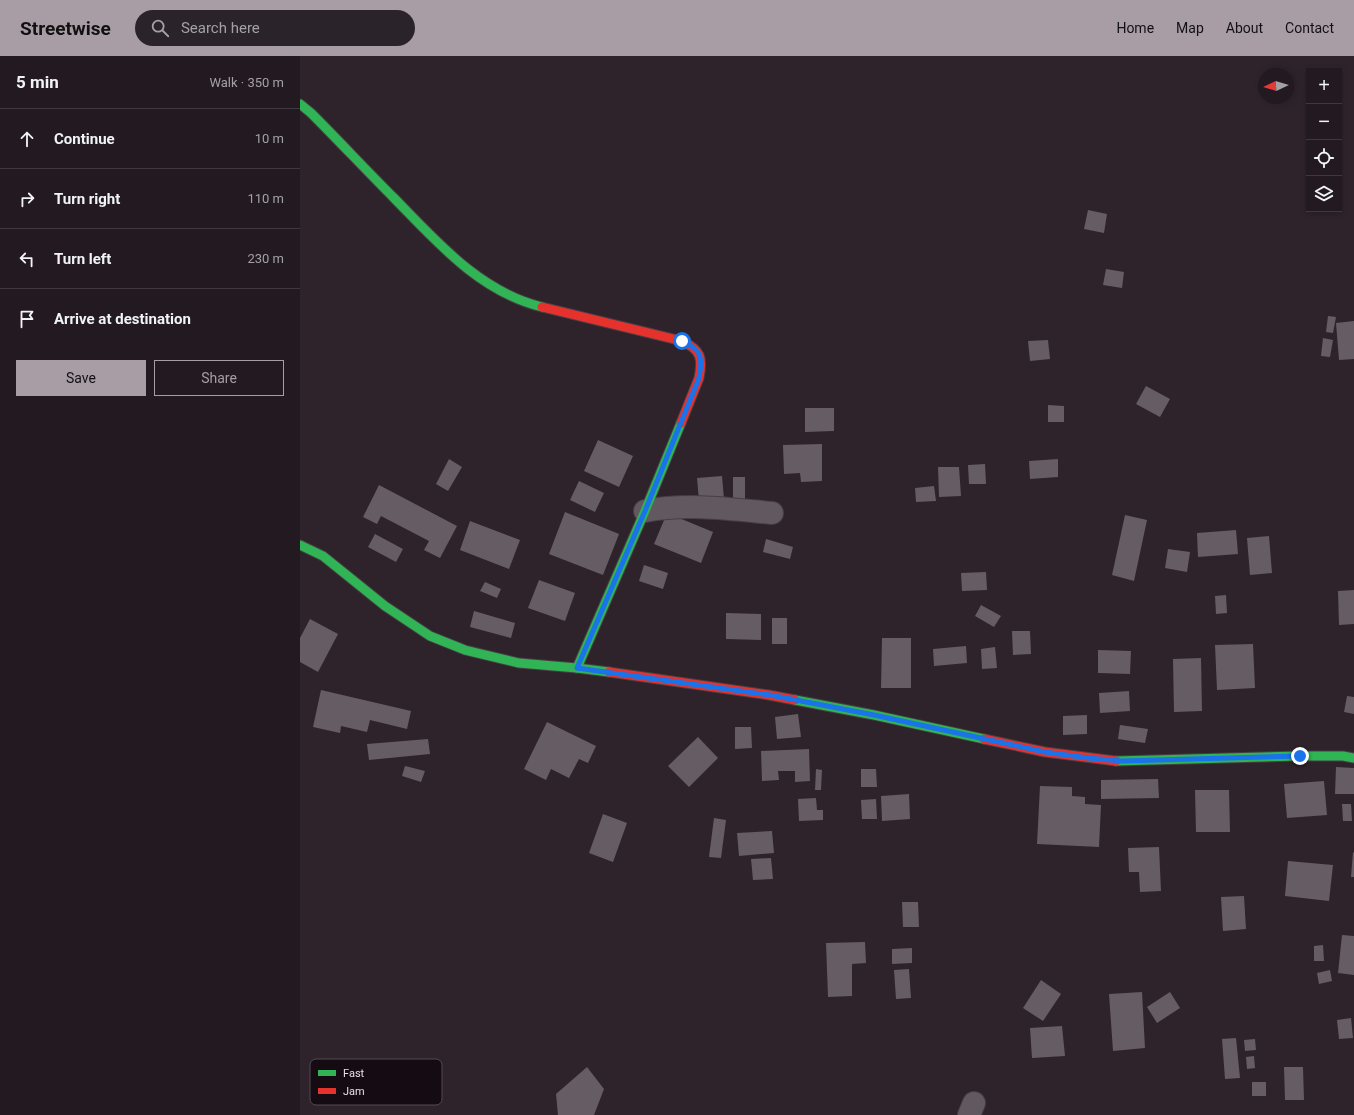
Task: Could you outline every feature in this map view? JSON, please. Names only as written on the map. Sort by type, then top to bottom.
[{"type":"street","points":[[300,104],[311,113],[444,250],[472,273],[506,294],[538,306],[682,341],[693,346],[701,356],[702,364],[699,378],[645,511],[577,668]]},
{"type":"street","points":[[645,511],[672,507],[694,507],[772,513]]},
{"type":"street","points":[[300,545],[322,556],[385,606],[430,636],[465,650],[519,663],[577,668],[770,695],[1045,752],[1088,758],[1122,761],[1300,756],[1343,756],[1354,758]]},
{"type":"building","points":[[1088,210],[1107,214],[1104,233],[1084,229]]},
{"type":"building","points":[[1106,269],[1124,272],[1122,288],[1103,285]]},
{"type":"building","points":[[1328,316],[1336,317],[1333,333],[1326,332]]},
{"type":"building","points":[[1354,321],[1354,359],[1339,360],[1336,323]]},
{"type":"building","points":[[1323,338],[1333,340],[1330,357],[1321,356]]},
{"type":"building","points":[[1048,340],[1050,359],[1030,361],[1028,341]]},
{"type":"building","points":[[1146,386],[1170,399],[1160,417],[1136,404]]},
{"type":"building","points":[[1048,405],[1064,406],[1064,422],[1048,422]]},
{"type":"building","points":[[805,408],[834,408],[834,431],[805,432]]},
{"type":"building","points":[[598,440],[633,456],[619,487],[584,471]]},
{"type":"building","points":[[822,444],[822,481],[801,482],[800,473],[784,474],[783,445]]},
{"type":"building","points":[[449,459],[462,467],[448,491],[436,484]]},
{"type":"building","points":[[1058,459],[1058,477],[1030,479],[1029,461]]},
{"type":"building","points":[[985,464],[986,484],[969,484],[968,465]]},
{"type":"building","points":[[938,467],[959,467],[961,496],[939,497]]},
{"type":"building","points":[[722,476],[724,499],[699,501],[697,478]]},
{"type":"building","points":[[733,477],[745,477],[745,501],[733,501]]},
{"type":"building","points":[[579,481],[604,493],[595,512],[570,500]]},
{"type":"building","points":[[379,485],[457,526],[440,558],[424,550],[429,541],[381,516],[377,524],[363,517]]},
{"type":"building","points":[[934,486],[936,501],[916,502],[915,488]]},
{"type":"building","points":[[565,512],[619,534],[603,575],[549,554]]},
{"type":"building","points":[[667,513],[713,532],[701,563],[654,544]]},
{"type":"building","points":[[1125,515],[1147,520],[1134,581],[1112,575]]},
{"type":"building","points":[[470,521],[520,540],[509,569],[460,550]]},
{"type":"building","points":[[1236,530],[1238,554],[1198,557],[1197,533]]},
{"type":"building","points":[[375,534],[403,549],[396,562],[368,547]]},
{"type":"building","points":[[1269,536],[1272,573],[1250,575],[1247,538]]},
{"type":"building","points":[[766,539],[793,547],[790,559],[763,552]]},
{"type":"building","points":[[1168,549],[1190,552],[1187,572],[1165,568]]},
{"type":"building","points":[[644,565],[668,573],[663,589],[639,581]]},
{"type":"building","points":[[986,572],[987,590],[962,591],[961,573]]},
{"type":"building","points":[[539,580],[575,593],[565,621],[528,608]]},
{"type":"building","points":[[485,582],[501,589],[497,598],[480,591]]},
{"type":"building","points":[[1354,590],[1354,624],[1339,625],[1338,591]]},
{"type":"building","points":[[1226,595],[1227,613],[1216,614],[1215,596]]},
{"type":"building","points":[[981,605],[1001,616],[994,627],[975,616]]},
{"type":"building","points":[[474,611],[515,623],[511,638],[470,627]]},
{"type":"building","points":[[726,613],[761,614],[761,640],[726,639]]},
{"type":"building","points":[[772,618],[787,618],[787,644],[772,644]]},
{"type":"building","points":[[310,619],[338,634],[318,672],[300,662],[300,638]]},
{"type":"building","points":[[1012,631],[1030,631],[1031,654],[1013,655]]},
{"type":"building","points":[[882,638],[911,638],[911,688],[881,688]]},
{"type":"building","points":[[1253,644],[1255,688],[1217,690],[1215,645]]},
{"type":"building","points":[[966,646],[967,663],[934,666],[933,649]]},
{"type":"building","points":[[995,647],[997,668],[982,669],[981,649]]},
{"type":"building","points":[[1098,650],[1131,651],[1130,674],[1098,673]]},
{"type":"building","points":[[1201,658],[1202,711],[1174,712],[1173,659]]},
{"type":"building","points":[[321,690],[411,711],[407,729],[370,720],[367,732],[341,726],[340,733],[313,727]]},
{"type":"building","points":[[1129,691],[1130,711],[1100,713],[1099,693]]},
{"type":"building","points":[[1347,696],[1354,697],[1354,714],[1344,712]]},
{"type":"building","points":[[798,714],[801,737],[777,739],[775,717]]},
{"type":"building","points":[[1087,715],[1087,734],[1063,735],[1063,716]]},
{"type":"building","points":[[547,722],[596,746],[588,763],[579,759],[569,778],[551,769],[546,780],[524,769]]},
{"type":"building","points":[[1120,725],[1148,729],[1145,743],[1118,739]]},
{"type":"building","points":[[735,727],[751,727],[752,748],[735,749]]},
{"type":"building","points":[[698,737],[718,758],[689,787],[668,766]]},
{"type":"building","points":[[428,739],[430,754],[369,760],[367,744]]},
{"type":"building","points":[[809,749],[810,781],[795,782],[795,771],[778,771],[779,780],[762,781],[761,751]]},
{"type":"building","points":[[405,766],[425,771],[421,782],[402,776]]},
{"type":"building","points":[[1336,767],[1354,768],[1354,794],[1335,794]]},
{"type":"building","points":[[816,769],[822,770],[821,790],[815,790]]},
{"type":"building","points":[[861,769],[876,769],[877,787],[861,787]]},
{"type":"building","points":[[1158,779],[1159,798],[1101,799],[1101,780]]},
{"type":"building","points":[[1324,781],[1327,815],[1287,818],[1284,784]]},
{"type":"building","points":[[1040,786],[1072,787],[1072,796],[1085,797],[1085,804],[1101,805],[1099,847],[1037,844]]},
{"type":"building","points":[[1195,790],[1229,790],[1230,832],[1196,832]]},
{"type":"building","points":[[909,794],[910,819],[882,821],[881,796]]},
{"type":"building","points":[[816,798],[817,810],[823,810],[823,820],[799,821],[798,799]]},
{"type":"building","points":[[876,799],[877,819],[862,819],[861,800]]},
{"type":"building","points":[[1342,804],[1351,804],[1352,821],[1343,821]]},
{"type":"building","points":[[603,814],[627,823],[613,862],[589,853]]},
{"type":"building","points":[[714,818],[726,820],[721,858],[709,857]]},
{"type":"building","points":[[772,831],[774,853],[739,856],[737,833]]},
{"type":"building","points":[[1159,847],[1161,891],[1140,892],[1139,872],[1129,872],[1128,848]]},
{"type":"building","points":[[1353,852],[1354,877],[1351,877]]},
{"type":"building","points":[[771,858],[773,879],[753,880],[751,859]]},
{"type":"building","points":[[1288,861],[1333,865],[1329,901],[1285,896]]},
{"type":"building","points":[[1244,896],[1246,929],[1223,931],[1221,897]]},
{"type":"building","points":[[902,902],[918,902],[919,927],[903,927]]},
{"type":"building","points":[[1342,935],[1354,936],[1354,975],[1338,973]]},
{"type":"building","points":[[865,942],[866,963],[852,964],[852,996],[828,997],[826,943]]},
{"type":"building","points":[[1323,945],[1324,961],[1314,961],[1314,946]]},
{"type":"building","points":[[912,948],[912,963],[892,964],[892,949]]},
{"type":"building","points":[[909,969],[911,998],[896,999],[894,970]]},
{"type":"building","points":[[1330,970],[1332,981],[1319,984],[1317,973]]},
{"type":"building","points":[[1041,980],[1061,994],[1043,1021],[1023,1008]]},
{"type":"building","points":[[1142,992],[1145,1048],[1113,1051],[1109,994]]},
{"type":"building","points":[[1170,992],[1180,1008],[1157,1023],[1147,1007]]},
{"type":"building","points":[[1351,1018],[1353,1038],[1339,1039],[1337,1020]]},
{"type":"building","points":[[1062,1026],[1065,1056],[1032,1058],[1030,1028]]},
{"type":"building","points":[[1236,1038],[1240,1078],[1225,1079],[1222,1039]]},
{"type":"building","points":[[1255,1039],[1256,1050],[1245,1051],[1244,1040]]},
{"type":"building","points":[[1254,1056],[1255,1068],[1247,1069],[1246,1057]]},
{"type":"building","points":[[587,1067],[604,1089],[594,1115],[558,1115],[556,1094]]},
{"type":"building","points":[[1284,1067],[1303,1067],[1304,1100],[1285,1100]]},
{"type":"building","points":[[1252,1082],[1266,1082],[1266,1096],[1252,1096]]},
{"type":"traffic: fast","points":[[300,104],[311,113],[443,248],[479,278],[499,290],[520,300],[542,307]]},
{"type":"traffic: fast","points":[[577,668],[645,511],[681,423]]},
{"type":"traffic: fast","points":[[300,545],[323,556],[385,606],[430,636],[465,650],[519,663],[609,672]]},
{"type":"traffic: fast","points":[[795,700],[874,715],[984,739]]},
{"type":"traffic: fast","points":[[1116,761],[1300,756],[1343,756],[1354,758]]},
{"type":"traffic: jam","points":[[542,307],[682,341],[697,351],[701,365],[699,378],[681,423]]},
{"type":"traffic: jam","points":[[609,672],[795,700]]},
{"type":"traffic: jam","points":[[984,739],[1045,752],[1116,761]]},
{"type":"route","points":[[682,341],[693,346],[701,356],[702,364],[699,378],[645,511],[577,668],[770,695],[874,715],[1045,752],[1088,758],[1122,761],[1300,756]]}]
